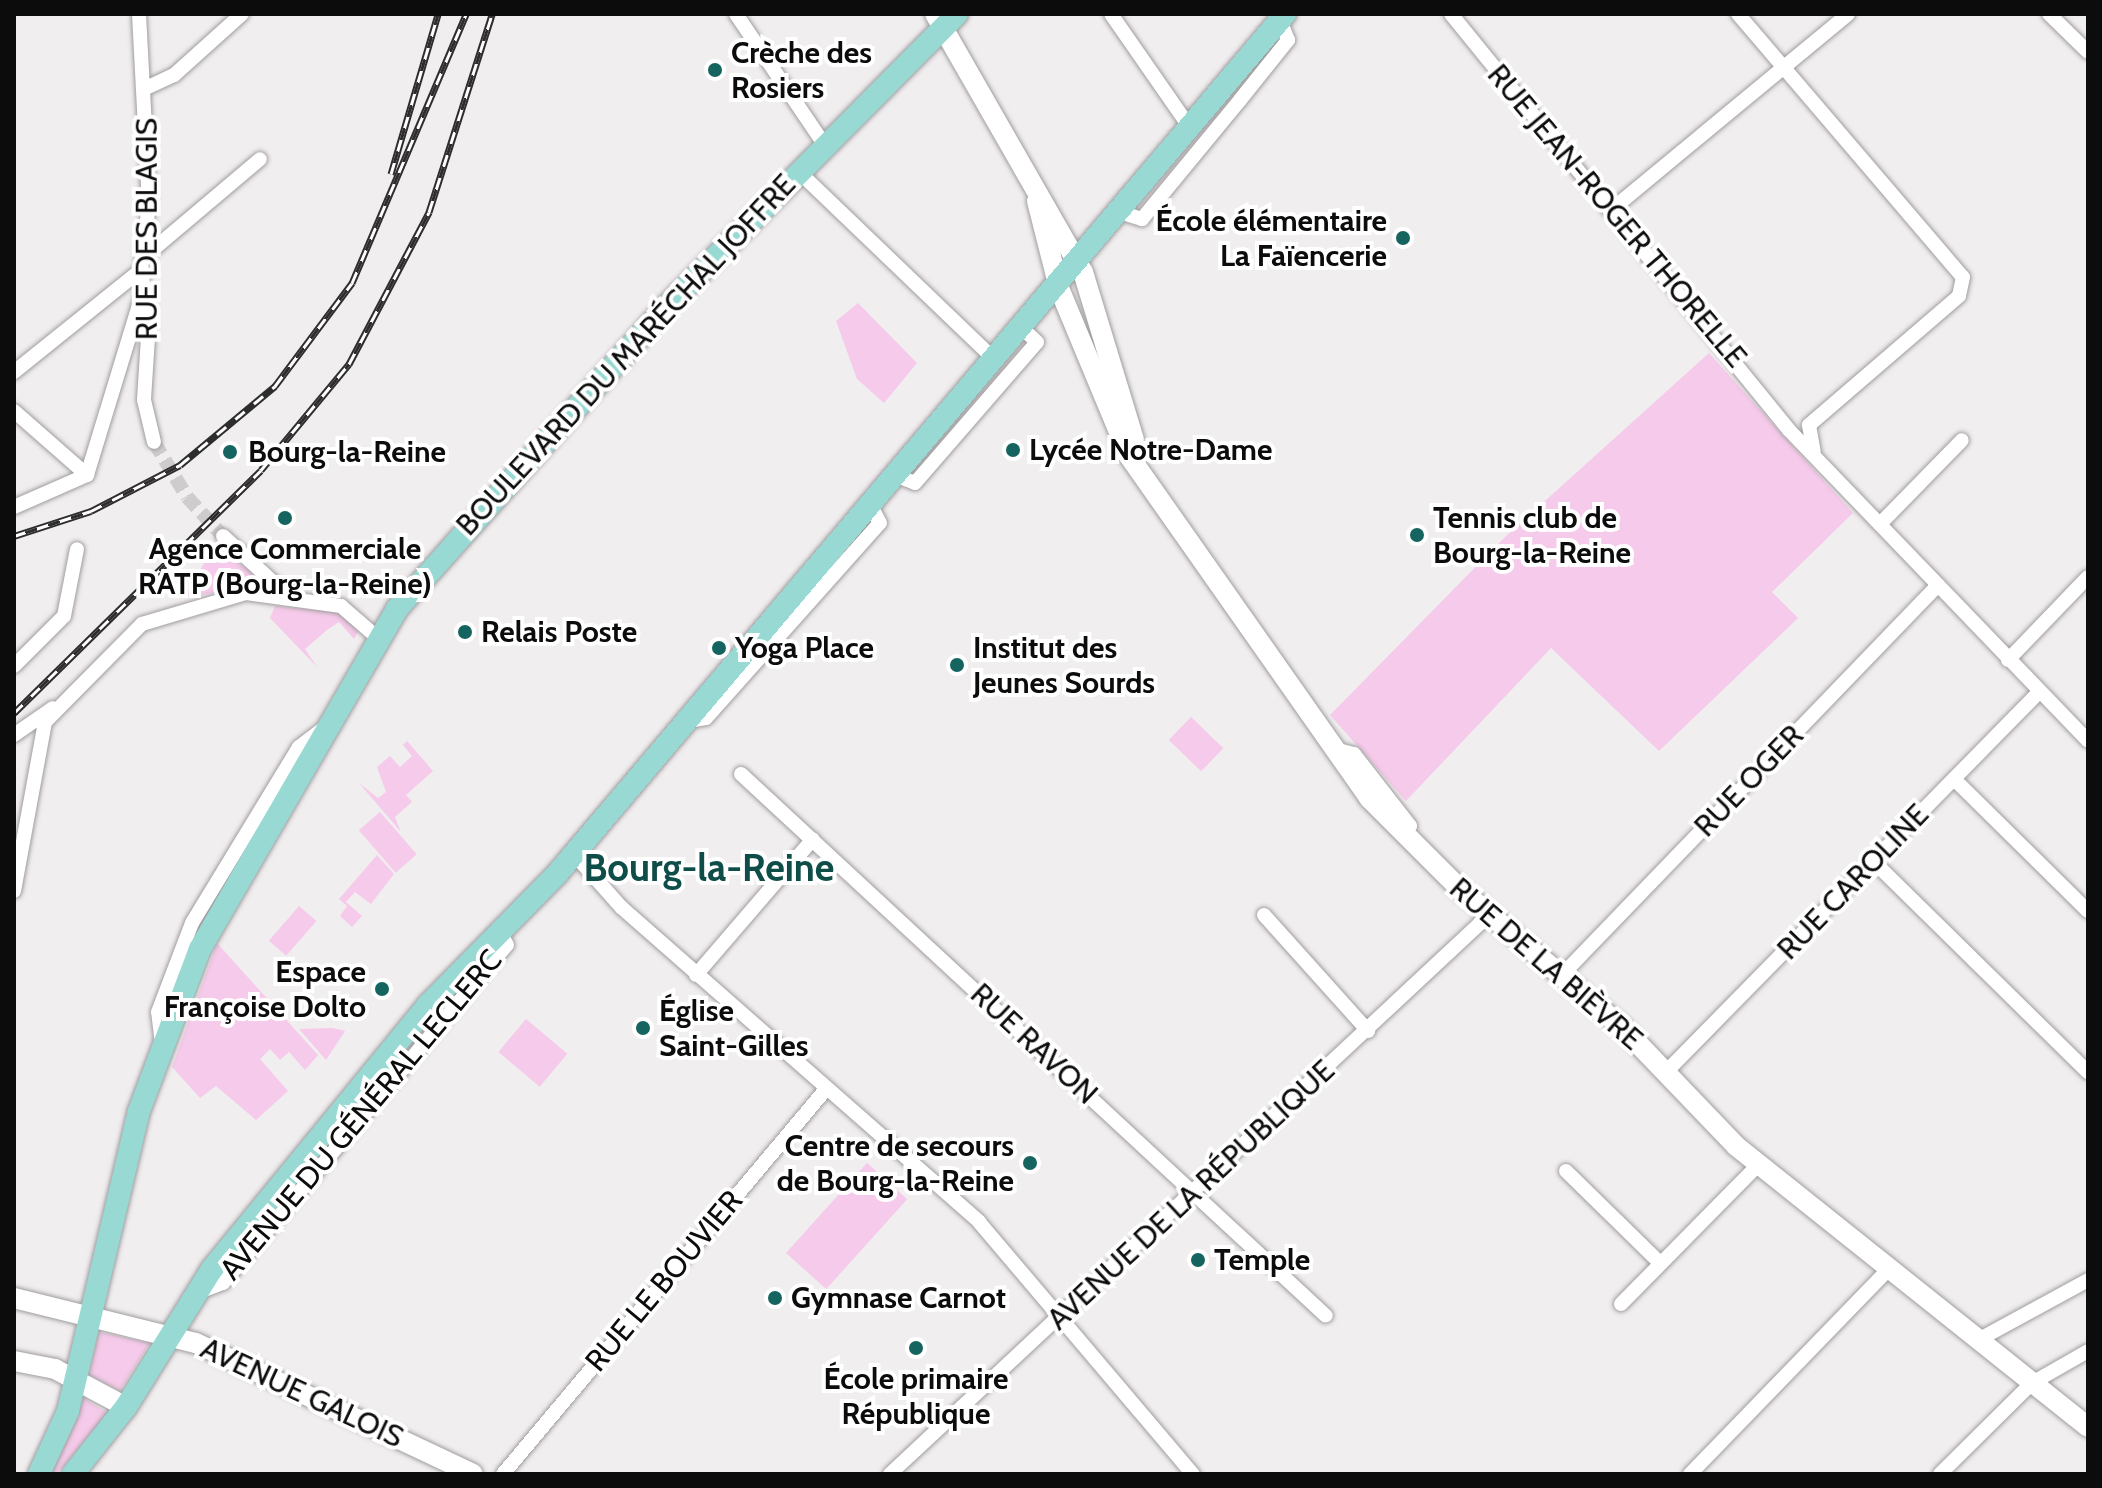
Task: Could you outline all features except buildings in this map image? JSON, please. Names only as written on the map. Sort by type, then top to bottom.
[{"type":"main road","name":"AVENUE DU GÉNÉRAL LECLERC","points":[[73,1474],[126,1407],[198,1293],[498,927],[574,854],[683,721],[1123,213],[1282,17]]},
{"type":"main road","name":"BOULEVARD DU MARÉCHAL JOFFRE","points":[[90,1316],[139,1111],[208,930],[379,639],[445,550],[944,19]]},
{"type":"main road","points":[[944,19],[1037,201]]},
{"type":"main road","name":"RUE DE LA BIÈVRE","points":[[1037,201],[1079,264],[1142,471]]},
{"type":"main road","name":"RUE DE LA BIÈVRE","points":[[1037,201],[1059,288],[1129,456],[1331,748],[1406,830],[1490,914],[1666,1072],[1758,1165],[2088,1427]]},
{"type":"main road","name":"AVENUE GALOIS","points":[[14,1298],[174,1335],[473,1474]]},
{"type":"main road","points":[[39,1474],[76,1379],[90,1316]]},
{"type":"main road","points":[[14,1361],[76,1379],[126,1407]]},
{"type":"street","name":"RUE DES BLAGIS","points":[[139,14],[146,88],[149,203],[142,264],[149,322],[144,400],[154,442]]},
{"type":"street","points":[[146,88],[174,75],[242,14]]},
{"type":"street","points":[[736,14],[824,144]]},
{"type":"street","points":[[1111,14],[1191,129]]},
{"type":"street","name":"RUE JEAN-ROGER THORELLE","points":[[1451,14],[1782,418],[2088,741]]},
{"type":"street","points":[[1738,14],[1960,268],[1964,282],[1959,296],[1809,425]]},
{"type":"street","points":[[1610,211],[1848,14]]},
{"type":"street","points":[[2049,14],[2088,52]]},
{"type":"street","name":"AVENUE DU GÉNÉRAL LECLERC","points":[[1123,213],[1142,219],[1288,40],[1282,17]]},
{"type":"street","points":[[17,367],[142,264],[260,159]]},
{"type":"street","points":[[798,171],[996,361]]},
{"type":"street","points":[[14,507],[87,475],[143,292]]},
{"type":"street","points":[[897,476],[915,483],[1037,342],[1023,329]]},
{"type":"street","points":[[14,411],[87,475]]},
{"type":"street","points":[[1782,418],[1809,425]]},
{"type":"street","points":[[1809,425],[1816,456]]},
{"type":"street","points":[[1880,524],[1962,440]]},
{"type":"street","points":[[223,536],[288,596]]},
{"type":"street","points":[[14,666],[64,616],[77,549]]},
{"type":"street","points":[[2008,660],[2088,577]]},
{"type":"street","name":"RUE OGER","points":[[1561,976],[1938,585]]},
{"type":"street","points":[[14,735],[53,708],[154,617],[236,593],[288,596],[353,611],[379,639]]},
{"type":"street","name":"RUE CAROLINE","points":[[1666,1072],[2039,692]]},
{"type":"street","points":[[14,891],[53,708]]},
{"type":"street","name":"RUE RAVON","points":[[741,774],[1326,1316]]},
{"type":"street","points":[[1954,779],[2088,911]]},
{"type":"street","points":[[696,975],[813,839]]},
{"type":"street","points":[[574,854],[696,975],[979,1222],[1193,1474]]},
{"type":"street","points":[[1874,862],[2088,1072]]},
{"type":"street","name":"AVENUE DE LA RÉPUBLIQUE","points":[[890,1474],[1490,914]]},
{"type":"street","points":[[1264,915],[1368,1031]]},
{"type":"street","name":"RUE LE BOUVIER","points":[[503,1474],[826,1089]]},
{"type":"street","points":[[1621,1304],[1758,1165]]},
{"type":"street","points":[[1566,1171],[1660,1263]]},
{"type":"street","points":[[1690,1474],[1888,1270]]},
{"type":"street","points":[[1978,1340],[2088,1280]]},
{"type":"street","points":[[1940,1474],[2032,1383],[2088,1351]]},
{"type":"shaded area","points":[[858,303],[917,363],[884,403],[857,379],[836,321]]},
{"type":"shaded area","points":[[1709,353],[1853,513],[1772,592],[1798,618],[1659,751],[1551,648],[1406,801],[1330,715],[1505,537]]},
{"type":"shaded area","points":[[214,546],[258,577],[266,584],[184,598]]},
{"type":"shaded area","points":[[275,606],[348,613],[358,632],[354,639],[339,622],[327,630],[305,649],[317,667],[270,618]]},
{"type":"shaded area","points":[[1191,717],[1223,748],[1201,771],[1169,740]]},
{"type":"shaded area","points":[[407,741],[433,771],[406,795],[412,802],[395,817],[401,832],[359,783],[378,798],[386,792],[377,767],[390,756],[400,767],[412,756],[403,745]]},
{"type":"shaded area","points":[[380,812],[417,854],[396,873],[359,830]]},
{"type":"shaded area","points":[[377,855],[394,874],[371,904],[355,892],[346,902],[362,916],[352,927],[340,916],[347,906],[339,899]]},
{"type":"shaded area","points":[[299,906],[316,921],[286,956],[269,941]]},
{"type":"shaded area","points":[[217,943],[318,1055],[305,1070],[289,1052],[280,1060],[270,1049],[260,1059],[288,1091],[256,1120],[216,1086],[200,1098],[172,1067]]},
{"type":"shaded area","points":[[526,1019],[567,1054],[540,1087],[498,1052]]},
{"type":"shaded area","points":[[333,1028],[345,1031],[326,1060],[299,1029]]},
{"type":"shaded area","points":[[867,1163],[907,1199],[826,1289],[786,1253]]},
{"type":"shaded area","points":[[99,1332],[150,1343],[120,1391],[89,1375]]},
{"type":"shaded area","points":[[81,1396],[107,1413],[57,1474],[47,1474]]},
{"type":"tunnel","points":[[154,442],[187,497],[223,536]]},
{"type":"railway","points":[[391,174],[438,14]]},
{"type":"railway","points":[[14,536],[91,511],[180,465],[275,386],[352,283],[466,14]]},
{"type":"railway","points":[[14,713],[261,470],[349,364],[429,212],[492,14]]},
{"type":"place","name":"Crèche des Rosiers","points":[[715,70]]},
{"type":"place","name":"École élémentaire La Faïencerie","points":[[1403,238]]},
{"type":"place","name":"Lycée Notre-Dame","points":[[1013,450]]},
{"type":"place","name":"Bourg-la-Reine","points":[[230,452]]},
{"type":"place","name":"Agence Commerciale RATP (Bourg-la-Reine)","points":[[285,518]]},
{"type":"place","name":"Tennis club de Bourg-la-Reine","points":[[1417,535]]},
{"type":"place","name":"Relais Poste","points":[[465,632]]},
{"type":"place","name":"Yoga Place","points":[[719,648]]},
{"type":"place","name":"Institut des Jeunes Sourds","points":[[957,665]]},
{"type":"place","name":"Espace Françoise Dolto","points":[[382,989]]},
{"type":"place","name":"Église Saint-Gilles","points":[[643,1028]]},
{"type":"place","name":"Centre de secours de Bourg-la-Reine","points":[[1030,1163]]},
{"type":"place","name":"Temple","points":[[1198,1260]]},
{"type":"place","name":"Gymnase Carnot","points":[[775,1298]]},
{"type":"place","name":"École primaire République","points":[[916,1348]]},
{"type":"district","name":"Bourg-la-Reine","points":[[709,868]]}]
